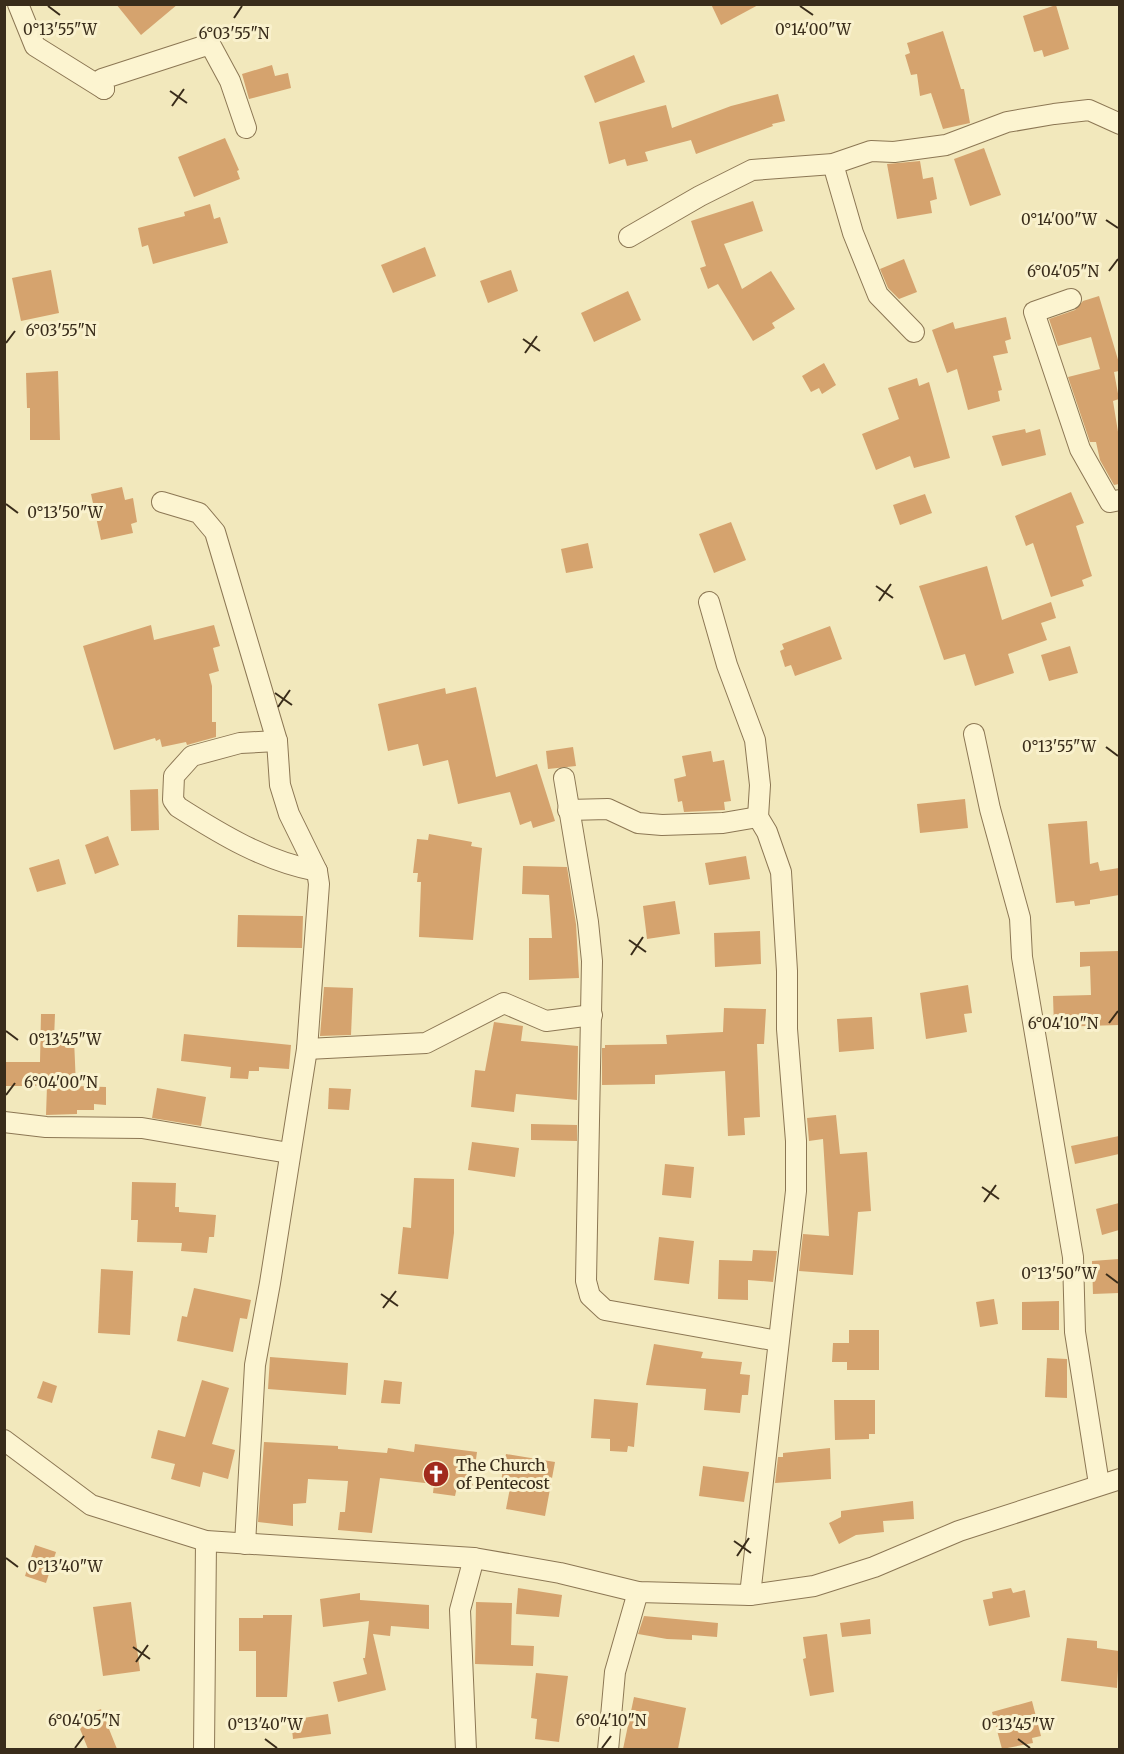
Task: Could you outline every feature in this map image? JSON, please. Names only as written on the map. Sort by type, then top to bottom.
[{"type":"street","points":[[18,4],[35,46],[104,89],[102,78],[210,44],[230,81],[246,128]]},
{"type":"street","points":[[628,237],[700,196],[752,170],[833,164],[871,151],[894,152],[946,145],[1007,122],[1054,114],[1089,110],[1109,117],[1119,124]]},
{"type":"street","points":[[833,164],[853,233],[878,295],[914,332]]},
{"type":"street","points":[[1071,299],[1034,312],[1080,449],[1110,502],[1119,500]]},
{"type":"street","points":[[162,502],[199,513],[215,532],[278,741],[280,785],[286,805],[317,871],[319,903],[307,1049],[255,1365],[245,1544]]},
{"type":"street","points":[[709,602],[727,665],[755,740],[760,785],[758,817],[767,832],[781,872],[788,971],[787,1029],[796,1141],[796,1191],[750,1595]]},
{"type":"street","points":[[974,734],[990,809],[1020,918],[1022,957],[1073,1257],[1076,1332],[1099,1484]]},
{"type":"street","points":[[278,741],[240,743],[192,756],[174,776],[173,800],[178,807],[239,844],[291,866],[317,871]]},
{"type":"street","points":[[564,778],[588,922],[592,1015],[586,1281],[590,1296],[605,1310],[778,1341]]},
{"type":"street","points":[[568,810],[608,809],[638,823],[662,825],[723,823],[758,817]]},
{"type":"street","points":[[307,1049],[426,1043],[504,1003],[546,1021],[592,1015]]},
{"type":"street","points":[[4,1122],[45,1127],[142,1128],[289,1153]]},
{"type":"street","points":[[4,1440],[91,1504],[206,1541],[474,1558],[560,1573],[638,1592],[750,1595],[813,1587],[874,1567],[959,1531],[1119,1479]]},
{"type":"street","points":[[204,1749],[206,1541]]},
{"type":"street","points":[[466,1749],[460,1610],[474,1558]]},
{"type":"street","points":[[608,1749],[615,1672],[638,1592]]},
{"type":"building","points":[[116,4],[178,4],[141,35]]},
{"type":"building","points":[[711,4],[760,4],[721,25]]},
{"type":"building","points":[[1056,5],[1069,49],[1044,57],[1042,50],[1034,52],[1023,16]]},
{"type":"building","points":[[943,31],[961,89],[964,89],[970,123],[943,129],[931,93],[920,96],[917,74],[911,75],[905,55],[910,53],[907,43]]},
{"type":"building","points":[[634,55],[645,82],[595,103],[584,76]]},
{"type":"building","points":[[272,65],[275,76],[288,73],[291,88],[249,99],[242,74]]},
{"type":"building","points":[[778,94],[785,121],[772,124],[773,126],[696,154],[691,140],[645,152],[648,161],[627,166],[625,159],[609,164],[599,122],[666,105],[672,128],[731,106]]},
{"type":"building","points":[[225,138],[239,170],[237,171],[240,179],[194,197],[178,157]]},
{"type":"building","points":[[984,148],[1001,195],[970,206],[954,159]]},
{"type":"building","points":[[920,161],[923,179],[933,177],[937,199],[930,201],[932,213],[897,219],[887,164]]},
{"type":"building","points":[[753,201],[763,231],[724,244],[742,289],[771,271],[795,309],[772,323],[775,328],[753,341],[718,284],[708,289],[700,268],[706,266],[691,221]]},
{"type":"building","points":[[210,204],[214,219],[220,217],[228,243],[153,264],[148,245],[142,247],[138,228],[185,216],[184,212]]},
{"type":"building","points":[[425,247],[436,276],[393,293],[381,265]]},
{"type":"building","points":[[904,259],[917,292],[899,299],[888,288],[880,269]]},
{"type":"building","points":[[51,270],[59,313],[21,321],[12,278]]},
{"type":"building","points":[[511,270],[518,291],[488,303],[480,281]]},
{"type":"building","points":[[628,291],[641,320],[594,342],[581,313]]},
{"type":"building","points":[[1099,296],[1119,363],[1119,371],[1114,372],[1119,399],[1113,401],[1119,438],[1119,484],[1114,485],[1100,460],[1096,442],[1090,442],[1068,377],[1100,369],[1091,337],[1058,346],[1049,319],[1075,310],[1083,301]]},
{"type":"building","points":[[1006,317],[1011,339],[1005,341],[1008,353],[993,356],[1002,390],[998,391],[1000,401],[968,410],[957,369],[947,373],[932,330],[953,322],[955,329]]},
{"type":"building","points":[[824,363],[836,385],[822,394],[819,388],[811,392],[802,376]]},
{"type":"building","points":[[58,371],[60,440],[30,440],[30,408],[27,408],[26,373]]},
{"type":"building","points":[[917,378],[919,386],[929,382],[950,458],[914,468],[910,456],[876,470],[862,434],[899,419],[888,388]]},
{"type":"building","points":[[1025,429],[1026,433],[1040,429],[1046,455],[1002,466],[992,436]]},
{"type":"building","points":[[122,487],[125,500],[133,498],[137,522],[131,524],[133,533],[101,540],[91,494]]},
{"type":"building","points":[[1071,492],[1084,523],[1076,526],[1092,576],[1082,580],[1084,586],[1051,597],[1033,543],[1026,546],[1015,516]]},
{"type":"building","points":[[925,494],[932,513],[900,525],[893,505]]},
{"type":"building","points":[[731,522],[746,560],[714,573],[699,534]]},
{"type":"building","points":[[588,543],[593,568],[566,573],[561,549]]},
{"type":"building","points":[[987,566],[1002,620],[1051,602],[1056,618],[1041,623],[1047,640],[1008,654],[1014,673],[975,686],[965,654],[944,660],[919,586]]},
{"type":"building","points":[[151,625],[154,640],[214,625],[220,646],[213,648],[219,671],[209,674],[212,686],[212,722],[216,722],[216,737],[187,745],[186,742],[162,747],[160,739],[156,741],[155,738],[114,750],[83,646]]},
{"type":"building","points":[[830,626],[842,659],[795,676],[791,665],[785,667],[780,651],[784,649],[782,644]]},
{"type":"building","points":[[1070,646],[1078,673],[1049,681],[1041,655]]},
{"type":"building","points":[[476,687],[496,777],[537,764],[555,821],[533,828],[531,821],[520,825],[510,792],[458,804],[448,760],[423,766],[418,744],[388,751],[378,704],[445,688],[446,694]]},
{"type":"building","points":[[573,747],[576,766],[548,769],[546,751]]},
{"type":"building","points":[[711,751],[713,762],[724,760],[731,801],[724,802],[725,810],[684,812],[682,801],[678,802],[674,779],[686,776],[682,756]]},
{"type":"building","points":[[158,789],[159,830],[131,831],[130,790]]},
{"type":"building","points":[[965,799],[968,828],[920,833],[917,804]]},
{"type":"building","points":[[1087,821],[1090,864],[1098,862],[1100,871],[1119,868],[1119,895],[1090,900],[1090,904],[1075,906],[1074,901],[1056,903],[1048,824]]},
{"type":"building","points":[[429,834],[472,842],[471,846],[482,848],[473,940],[419,937],[421,882],[417,882],[418,873],[413,873],[417,839],[428,840]]},
{"type":"building","points":[[108,836],[119,865],[95,874],[85,845]]},
{"type":"building","points":[[746,856],[750,879],[709,885],[705,863]]},
{"type":"building","points":[[59,859],[66,884],[37,892],[29,868]]},
{"type":"building","points":[[523,866],[567,867],[576,924],[579,978],[529,980],[529,938],[552,938],[549,895],[522,894]]},
{"type":"building","points":[[675,901],[680,934],[647,939],[643,906]]},
{"type":"building","points":[[238,915],[303,916],[302,948],[237,947]]},
{"type":"building","points":[[760,931],[761,964],[715,967],[714,933]]},
{"type":"building","points":[[1119,951],[1119,1025],[1054,1027],[1053,996],[1091,995],[1090,966],[1080,967],[1080,952]]},
{"type":"building","points":[[968,985],[972,1013],[964,1014],[967,1032],[926,1039],[920,993]]},
{"type":"building","points":[[324,987],[353,988],[351,1035],[320,1036]]},
{"type":"building","points":[[724,1008],[766,1009],[764,1044],[757,1044],[760,1117],[744,1118],[745,1135],[728,1136],[725,1071],[655,1075],[655,1084],[602,1085],[602,1048],[605,1048],[605,1045],[667,1044],[666,1035],[723,1032]]},
{"type":"building","points":[[41,1014],[55,1014],[54,1039],[74,1039],[76,1086],[106,1087],[106,1105],[94,1104],[94,1110],[77,1110],[77,1114],[46,1115],[47,1086],[4,1086],[4,1062],[40,1062]]},
{"type":"building","points":[[872,1017],[874,1049],[839,1052],[837,1019]]},
{"type":"building","points":[[494,1022],[523,1026],[521,1041],[578,1046],[577,1100],[516,1094],[514,1112],[471,1107],[475,1070],[485,1071]]},
{"type":"building","points":[[184,1034],[291,1045],[289,1069],[259,1067],[259,1071],[249,1071],[248,1079],[230,1078],[231,1067],[181,1061]]},
{"type":"building","points":[[157,1088],[206,1097],[201,1126],[152,1118]]},
{"type":"building","points":[[329,1088],[351,1089],[349,1110],[328,1109]]},
{"type":"building","points":[[836,1115],[840,1154],[867,1152],[871,1211],[858,1212],[853,1275],[799,1271],[803,1234],[829,1236],[823,1139],[809,1141],[807,1118]]},
{"type":"building","points":[[531,1124],[577,1125],[577,1141],[531,1140]]},
{"type":"building","points":[[1119,1136],[1119,1154],[1075,1164],[1071,1146]]},
{"type":"building","points":[[472,1142],[519,1148],[515,1177],[468,1170]]},
{"type":"building","points":[[665,1164],[694,1167],[691,1198],[662,1195]]},
{"type":"building","points":[[414,1178],[454,1179],[454,1233],[448,1279],[398,1274],[403,1227],[411,1228]]},
{"type":"building","points":[[132,1182],[176,1183],[175,1207],[179,1207],[179,1212],[216,1215],[214,1237],[209,1237],[207,1253],[181,1251],[182,1243],[137,1242],[138,1220],[131,1220]]},
{"type":"building","points":[[1119,1203],[1119,1230],[1102,1235],[1096,1209]]},
{"type":"building","points":[[659,1237],[694,1241],[689,1284],[654,1280]]},
{"type":"building","points":[[753,1250],[777,1251],[773,1282],[748,1280],[748,1300],[718,1299],[719,1260],[752,1261]]},
{"type":"building","points":[[1119,1259],[1119,1293],[1093,1294],[1092,1261]]},
{"type":"building","points":[[101,1269],[133,1271],[130,1335],[98,1333]]},
{"type":"building","points":[[194,1288],[251,1300],[247,1319],[240,1318],[233,1352],[177,1341],[182,1316],[187,1317]]},
{"type":"building","points":[[994,1299],[998,1324],[980,1327],[976,1302]]},
{"type":"building","points":[[1059,1301],[1059,1330],[1022,1330],[1022,1302]]},
{"type":"building","points":[[849,1330],[879,1330],[879,1370],[847,1370],[847,1362],[832,1362],[833,1343],[849,1343]]},
{"type":"building","points":[[654,1344],[703,1352],[701,1358],[742,1362],[740,1374],[750,1375],[748,1395],[742,1395],[740,1413],[704,1410],[706,1389],[646,1385]]},
{"type":"building","points":[[270,1357],[348,1363],[346,1395],[268,1389]]},
{"type":"building","points":[[1047,1358],[1067,1359],[1067,1398],[1045,1397]]},
{"type":"building","points":[[202,1380],[229,1388],[212,1444],[235,1450],[228,1479],[203,1472],[200,1487],[171,1479],[175,1464],[151,1458],[158,1430],[185,1437]]},
{"type":"building","points":[[384,1380],[402,1382],[400,1404],[381,1403]]},
{"type":"building","points":[[43,1381],[57,1386],[52,1403],[37,1398]]},
{"type":"building","points":[[594,1399],[638,1403],[634,1447],[628,1446],[627,1452],[610,1451],[610,1439],[591,1438]]},
{"type":"building","points":[[834,1400],[875,1400],[875,1434],[869,1434],[869,1439],[835,1440]]},
{"type":"building","points":[[264,1442],[338,1446],[338,1449],[387,1453],[388,1448],[414,1452],[415,1444],[477,1452],[472,1488],[457,1487],[455,1496],[433,1493],[434,1484],[380,1478],[372,1533],[338,1530],[340,1512],[345,1512],[348,1481],[308,1479],[306,1503],[293,1504],[293,1526],[258,1522]]},
{"type":"building","points":[[830,1448],[831,1479],[775,1483],[778,1457],[783,1457],[783,1453]]},
{"type":"building","points":[[506,1454],[555,1462],[545,1516],[506,1509],[510,1488],[500,1486]]},
{"type":"building","points":[[703,1466],[749,1472],[744,1502],[699,1496]]},
{"type":"building","points":[[913,1501],[914,1519],[883,1521],[884,1532],[856,1535],[839,1544],[829,1523],[841,1517],[841,1511]]},
{"type":"building","points":[[35,1545],[56,1552],[46,1583],[25,1576]]},
{"type":"building","points":[[518,1588],[562,1595],[559,1617],[516,1614]]},
{"type":"building","points":[[1011,1588],[1013,1593],[1025,1590],[1030,1617],[989,1626],[983,1600],[993,1598],[992,1592]]},
{"type":"building","points":[[360,1593],[360,1600],[429,1605],[429,1629],[391,1626],[390,1636],[373,1634],[386,1690],[338,1702],[333,1682],[367,1674],[363,1658],[365,1658],[369,1621],[323,1627],[320,1599]]},
{"type":"building","points":[[131,1602],[140,1671],[103,1676],[93,1607]]},
{"type":"building","points":[[476,1602],[512,1603],[511,1645],[534,1646],[533,1666],[475,1664]]},
{"type":"building","points":[[263,1615],[292,1615],[287,1697],[256,1697],[256,1651],[239,1651],[239,1618],[263,1618]]},
{"type":"building","points":[[644,1616],[718,1623],[717,1637],[692,1635],[692,1640],[638,1634]]},
{"type":"building","points":[[870,1619],[871,1634],[842,1637],[840,1623]]},
{"type":"building","points":[[827,1634],[834,1692],[810,1696],[803,1659],[806,1658],[803,1637]]},
{"type":"building","points":[[1067,1638],[1097,1641],[1097,1648],[1119,1651],[1117,1688],[1061,1681]]},
{"type":"building","points":[[536,1673],[568,1676],[559,1742],[535,1739],[537,1719],[531,1718]]},
{"type":"building","points":[[634,1697],[686,1708],[678,1749],[623,1749]]},
{"type":"building","points":[[1032,1701],[1041,1736],[1032,1738],[1033,1743],[1002,1749],[992,1712]]},
{"type":"building","points":[[101,1709],[117,1749],[88,1749],[76,1719]]},
{"type":"building","points":[[328,1714],[331,1734],[293,1739],[291,1720]]},
{"type":"place","name":"The Church of Pentecost","points":[[436,1474]]}]
